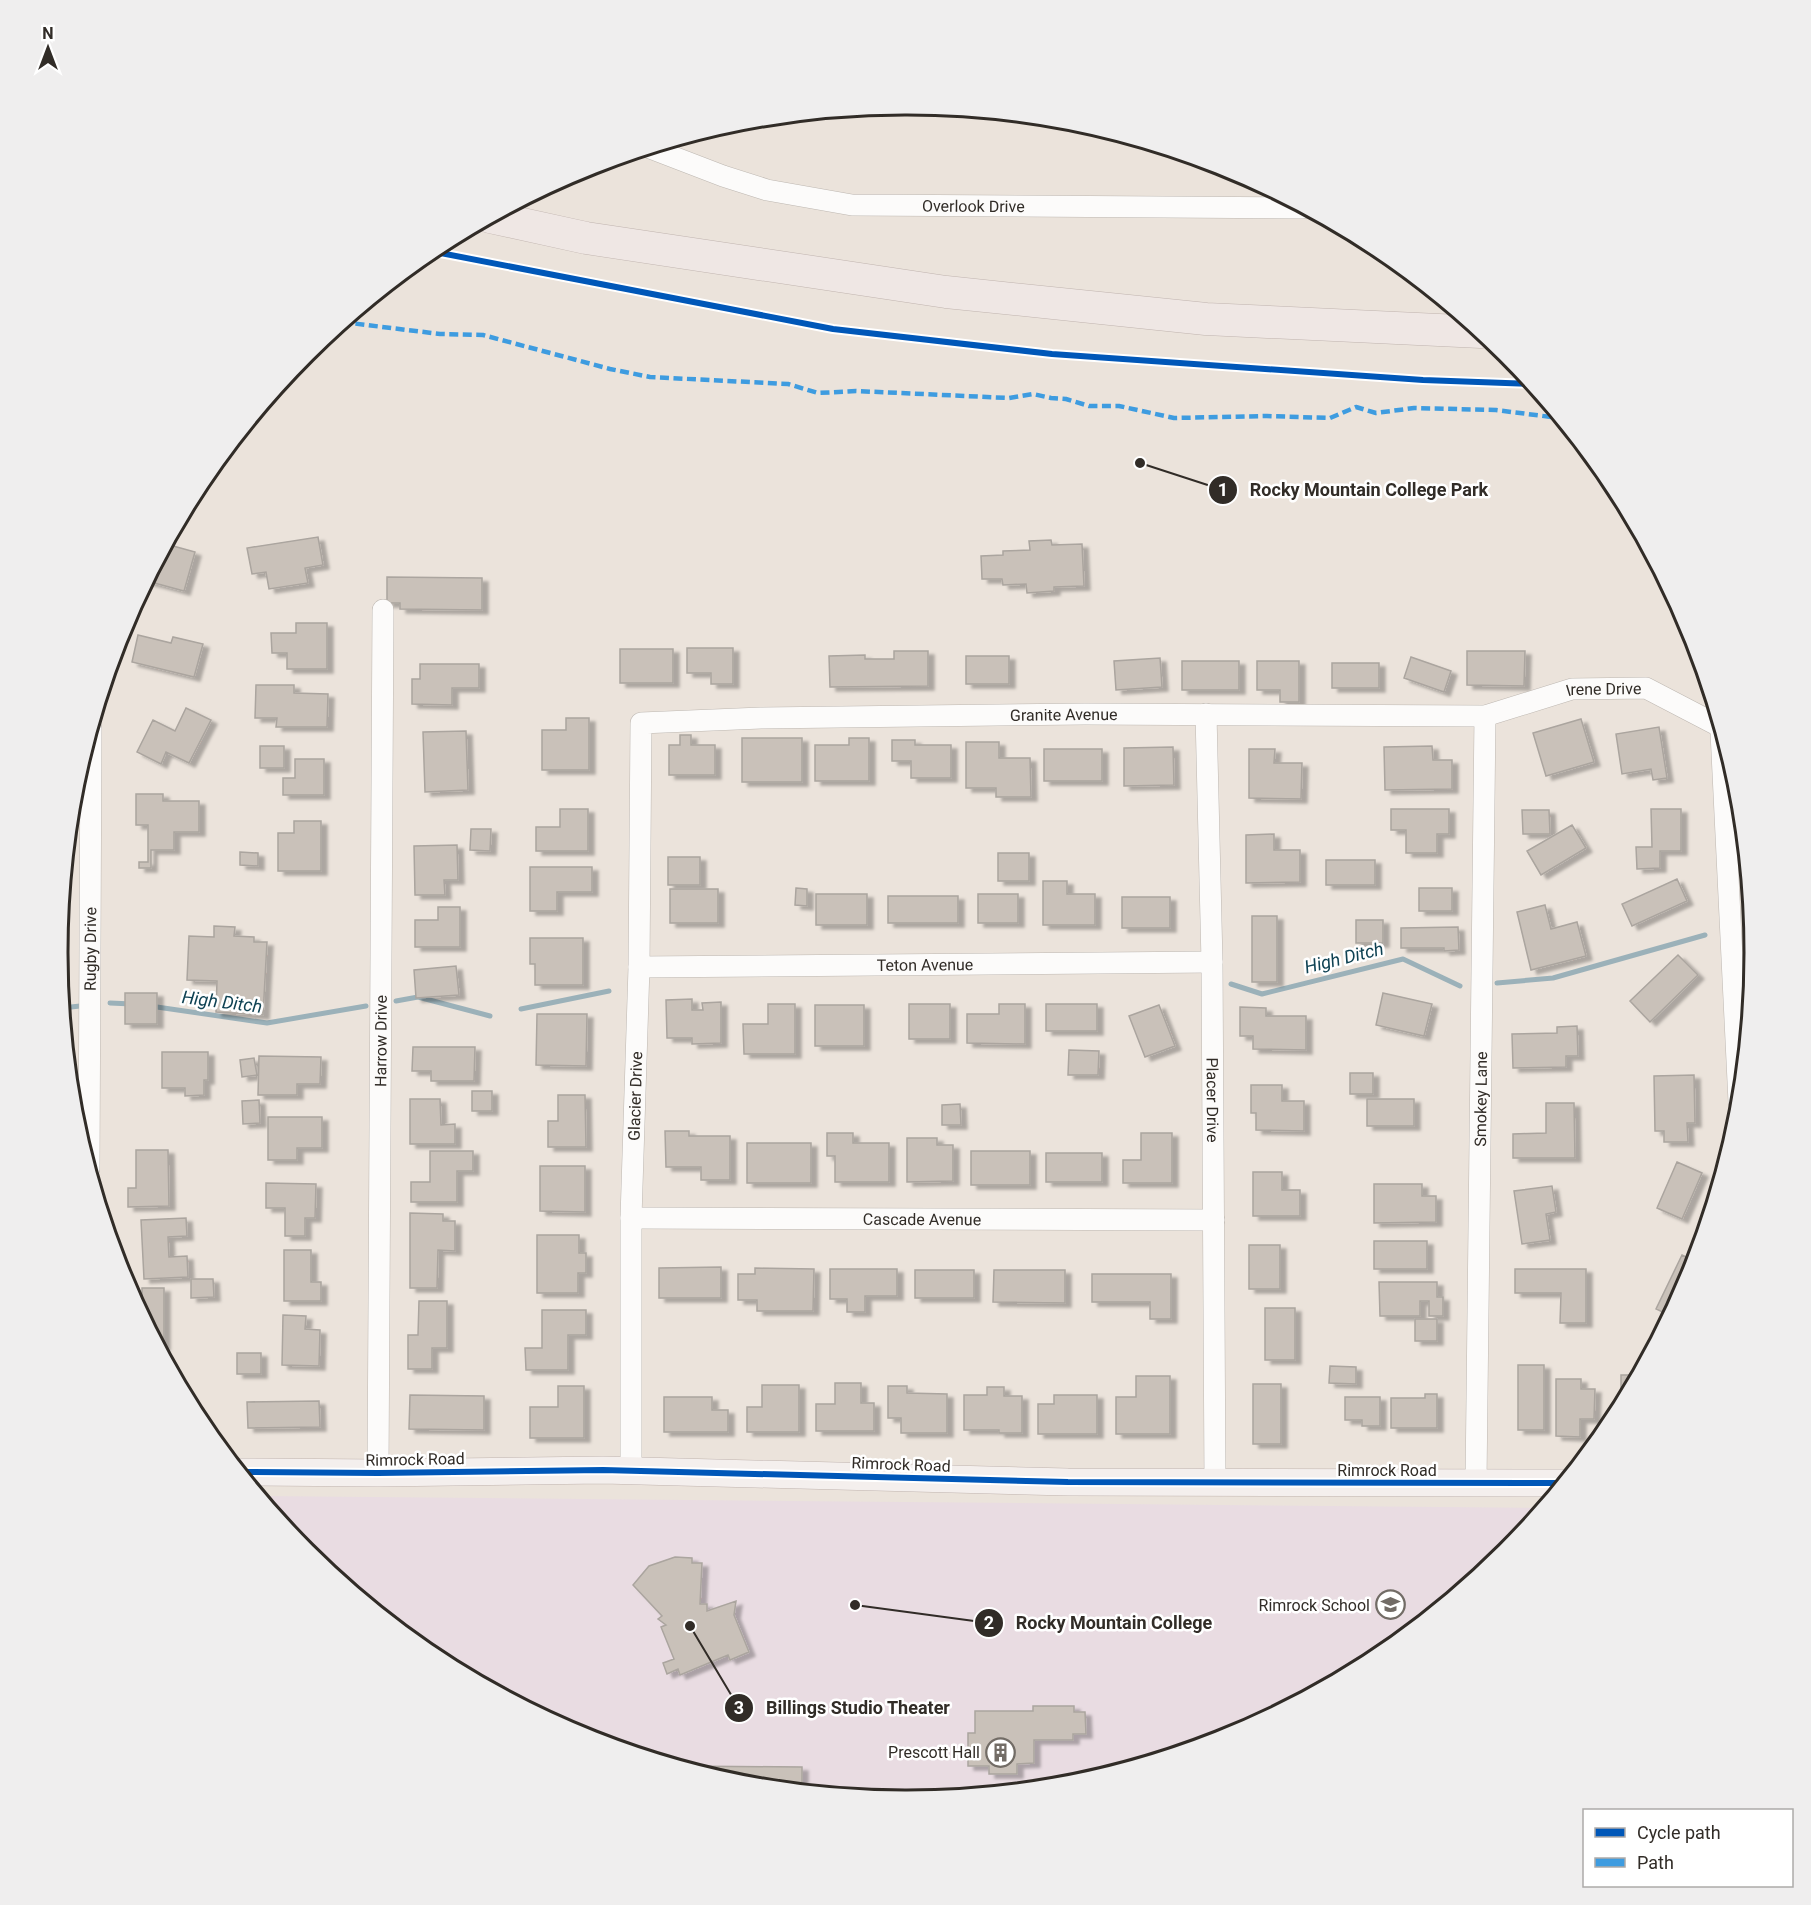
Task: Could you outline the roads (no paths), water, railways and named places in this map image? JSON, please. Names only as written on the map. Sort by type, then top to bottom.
[{"type":"highway","points":[[501,219],[586,238],[946,292],[1206,319],[1468,331]]},
{"type":"main road","name":"Rimrock Road","points":[[248,1472],[631,1470],[1054,1482],[1554,1483]]},
{"type":"street","name":"Overlook Drive","points":[[660,152],[767,190],[852,205],[1289,208]]},
{"type":"street","name":"Harrow Drive","points":[[378,1473],[383,610]]},
{"type":"street","name":"Irene Drive","points":[[1485,716],[1572,689],[1646,688],[1711,722]]},
{"type":"street","name":"Granite Avenue","points":[[641,723],[760,718],[1206,714],[1485,716]]},
{"type":"street","name":"Placer Drive","points":[[1206,714],[1212,962],[1215,1484]]},
{"type":"street","name":"Smokey Lane","points":[[1476,1484],[1485,716]]},
{"type":"street","name":"Glacier Drive","points":[[631,1470],[630,1218],[639,967],[641,723]]},
{"type":"street","name":"Rugby Drive","points":[[89,1139],[91,759]]},
{"type":"street","points":[[1723,771],[1737,1055]]},
{"type":"street","name":"Teton Avenue","points":[[639,967],[1212,962]]},
{"type":"street","name":"Cascade Avenue","points":[[630,1218],[1214,1220]]},
{"type":"waterway","name":"High Ditch","points":[[1497,983],[1553,978],[1705,935]]},
{"type":"waterway","name":"High Ditch","points":[[1231,984],[1262,994],[1403,959],[1460,986]]},
{"type":"waterway","name":"High Ditch","points":[[521,1009],[609,991]]},
{"type":"waterway","name":"High Ditch","points":[[396,1001],[418,997],[490,1016]]},
{"type":"waterway","name":"High Ditch","points":[[110,1003],[132,1004]]},
{"type":"waterway","name":"High Ditch","points":[[69,1007],[80,1006]]},
{"type":"waterway","name":"High Ditch","points":[[150,1006],[267,1023],[366,1006]]},
{"type":"place","name":"Rocky Mountain College Park","points":[[1140,463]]},
{"type":"place","name":"Rocky Mountain College","points":[[855,1605]]},
{"type":"place","name":"Rimrock School","points":[[1391,1605]]},
{"type":"place","name":"Billings Studio Theater","points":[[690,1626]]},
{"type":"place","name":"Prescott Hall","points":[[1001,1752]]}]
